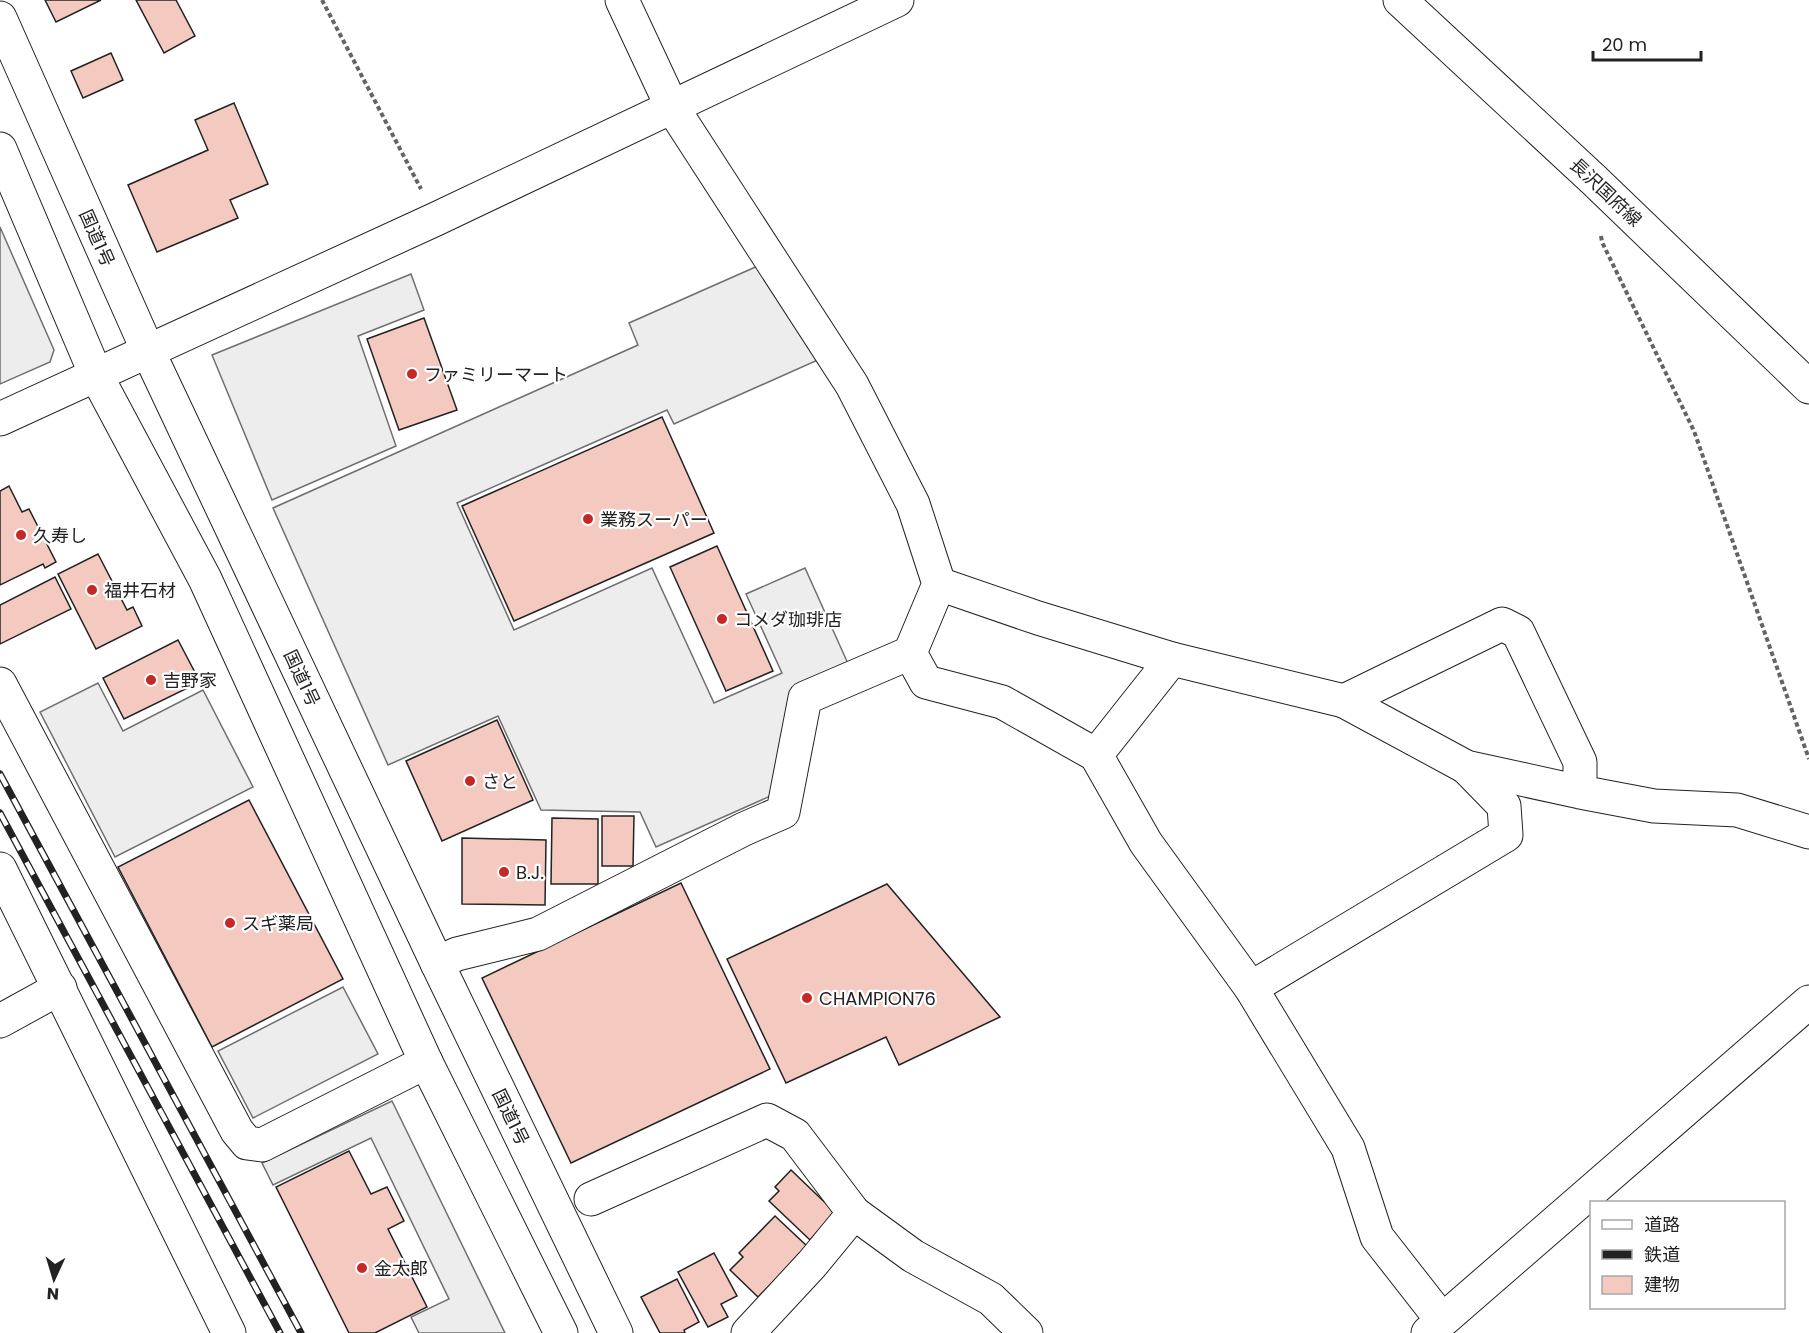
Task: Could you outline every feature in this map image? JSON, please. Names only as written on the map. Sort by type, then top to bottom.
[{"type":"main road","points":[[437,963],[457,954],[538,934],[744,829],[783,812],[805,698],[910,653],[939,584],[913,504],[852,385],[672,107],[622,0]]},
{"type":"main road","points":[[0,419],[436,219],[897,0]]},
{"type":"main road","name":"長沢国府線","points":[[1400,0],[1594,180],[1809,387]]},
{"type":"main road","name":"国道1号","points":[[0,18],[148,351],[437,963],[616,1333]]},
{"type":"main road","points":[[0,149],[96,375],[205,579],[426,1062],[561,1333]]},
{"type":"main road","points":[[939,584],[1038,618],[1172,659],[1344,701],[1466,767],[1654,806],[1737,810],[1809,832]]},
{"type":"main road","points":[[1344,701],[1502,624],[1518,632],[1580,762],[1580,792]]},
{"type":"main road","points":[[910,653],[926,682],[1002,702],[1096,755],[1146,843],[1251,988],[1348,1148],[1377,1237],[1435,1326],[1809,1002]]},
{"type":"main road","points":[[1096,755],[1172,659]]},
{"type":"main road","points":[[0,684],[237,1131],[247,1143],[262,1145],[426,1062]]},
{"type":"main road","points":[[1251,988],[1506,835],[1504,806],[1466,767]]},
{"type":"main road","points":[[0,869],[229,1333]]},
{"type":"main road","points":[[0,1021],[60,988]]},
{"type":"main road","points":[[591,1199],[768,1120],[795,1135],[854,1213],[913,1256],[992,1299],[1026,1333]]},
{"type":"main road","points":[[748,1333],[812,1264],[854,1213]]},
{"type":"path","points":[[322,0],[436,219]]},
{"type":"path","points":[[1594,180],[1602,242],[1694,431],[1809,759]]},
{"type":"shaded area","points":[[0,227],[54,350],[50,362],[0,384]]},
{"type":"shaded area","points":[[760,265],[829,355],[674,424],[667,410],[457,503],[514,630],[652,568],[714,703],[782,673],[746,594],[805,568],[850,668],[791,694],[775,794],[656,847],[640,812],[541,810],[498,716],[388,765],[273,508],[638,345],[629,323]]},
{"type":"shaded area","points":[[411,274],[424,310],[358,336],[396,446],[272,500],[212,355]]},
{"type":"shaded area","points":[[98,683],[123,731],[203,690],[253,787],[115,857],[40,712]]},
{"type":"shaded area","points":[[343,987],[378,1054],[253,1118],[218,1051]]},
{"type":"shaded area","points":[[392,1101],[505,1333],[419,1333],[411,1317],[449,1299],[371,1138],[273,1185],[262,1163]]},
{"type":"building","points":[[45,0],[101,0],[56,22]]},
{"type":"building","points":[[136,0],[176,0],[195,36],[164,53]]},
{"type":"building","points":[[111,53],[123,80],[83,98],[71,71]]},
{"type":"building","points":[[234,103],[268,184],[230,200],[238,218],[157,252],[128,185],[208,150],[195,120]]},
{"type":"building","name":"ファミリーマート","points":[[424,318],[457,410],[399,430],[367,339]]},
{"type":"building","name":"業務スーパー","points":[[662,417],[714,533],[514,621],[462,506]]},
{"type":"building","name":"久寿し","points":[[9,486],[22,512],[29,509],[56,562],[45,568],[43,564],[0,585],[0,491]]},
{"type":"building","name":"コメダ珈琲店","points":[[717,546],[773,671],[726,691],[670,567]]},
{"type":"building","name":"福井石材","points":[[98,554],[127,610],[133,607],[142,626],[96,649],[58,574]]},
{"type":"building","points":[[55,577],[71,609],[0,644],[0,605]]},
{"type":"building","name":"吉野家","points":[[178,640],[200,682],[124,719],[103,678]]},
{"type":"building","name":"さと","points":[[497,720],[533,800],[442,841],[406,761]]},
{"type":"building","name":"スギ薬局","points":[[249,800],[343,979],[212,1047],[118,867]]},
{"type":"building","points":[[602,816],[634,816],[633,866],[602,866]]},
{"type":"building","points":[[552,818],[598,819],[598,884],[551,884]]},
{"type":"building","name":"B.J.","points":[[462,838],[546,840],[545,905],[462,904]]},
{"type":"building","points":[[681,883],[770,1069],[571,1163],[482,978]]},
{"type":"building","points":[[887,884],[1000,1017],[899,1065],[886,1037],[786,1083],[727,959]]},
{"type":"building","name":"金太郎","points":[[349,1151],[371,1194],[387,1187],[404,1221],[388,1229],[427,1307],[375,1333],[349,1333],[276,1187]]},
{"type":"building","points":[[791,1170],[840,1217],[822,1236],[817,1232],[810,1240],[769,1201],[779,1191],[775,1187]]},
{"type":"building","points":[[775,1216],[808,1247],[758,1297],[730,1270],[743,1257],[739,1253]]},
{"type":"building","points":[[714,1253],[737,1296],[721,1304],[728,1317],[708,1327],[678,1272]]},
{"type":"building","points":[[677,1279],[699,1322],[684,1330],[685,1333],[660,1333],[641,1297]]},
{"type":"railway","points":[[0,774],[301,1333]]},
{"type":"railway","points":[[0,813],[280,1333]]},
{"type":"place","name":"ファミリーマート","points":[[412,374]]},
{"type":"place","name":"業務スーパー","points":[[588,519]]},
{"type":"place","name":"久寿し","points":[[21,535]]},
{"type":"place","name":"福井石材","points":[[92,590]]},
{"type":"place","name":"コメダ珈琲店","points":[[722,619]]},
{"type":"place","name":"吉野家","points":[[151,680]]},
{"type":"place","name":"さと","points":[[470,781]]},
{"type":"place","name":"B.J.","points":[[504,872]]},
{"type":"place","name":"スギ薬局","points":[[230,923]]},
{"type":"place","name":"CHAMPION76","points":[[807,998]]},
{"type":"place","name":"金太郎","points":[[362,1268]]}]
